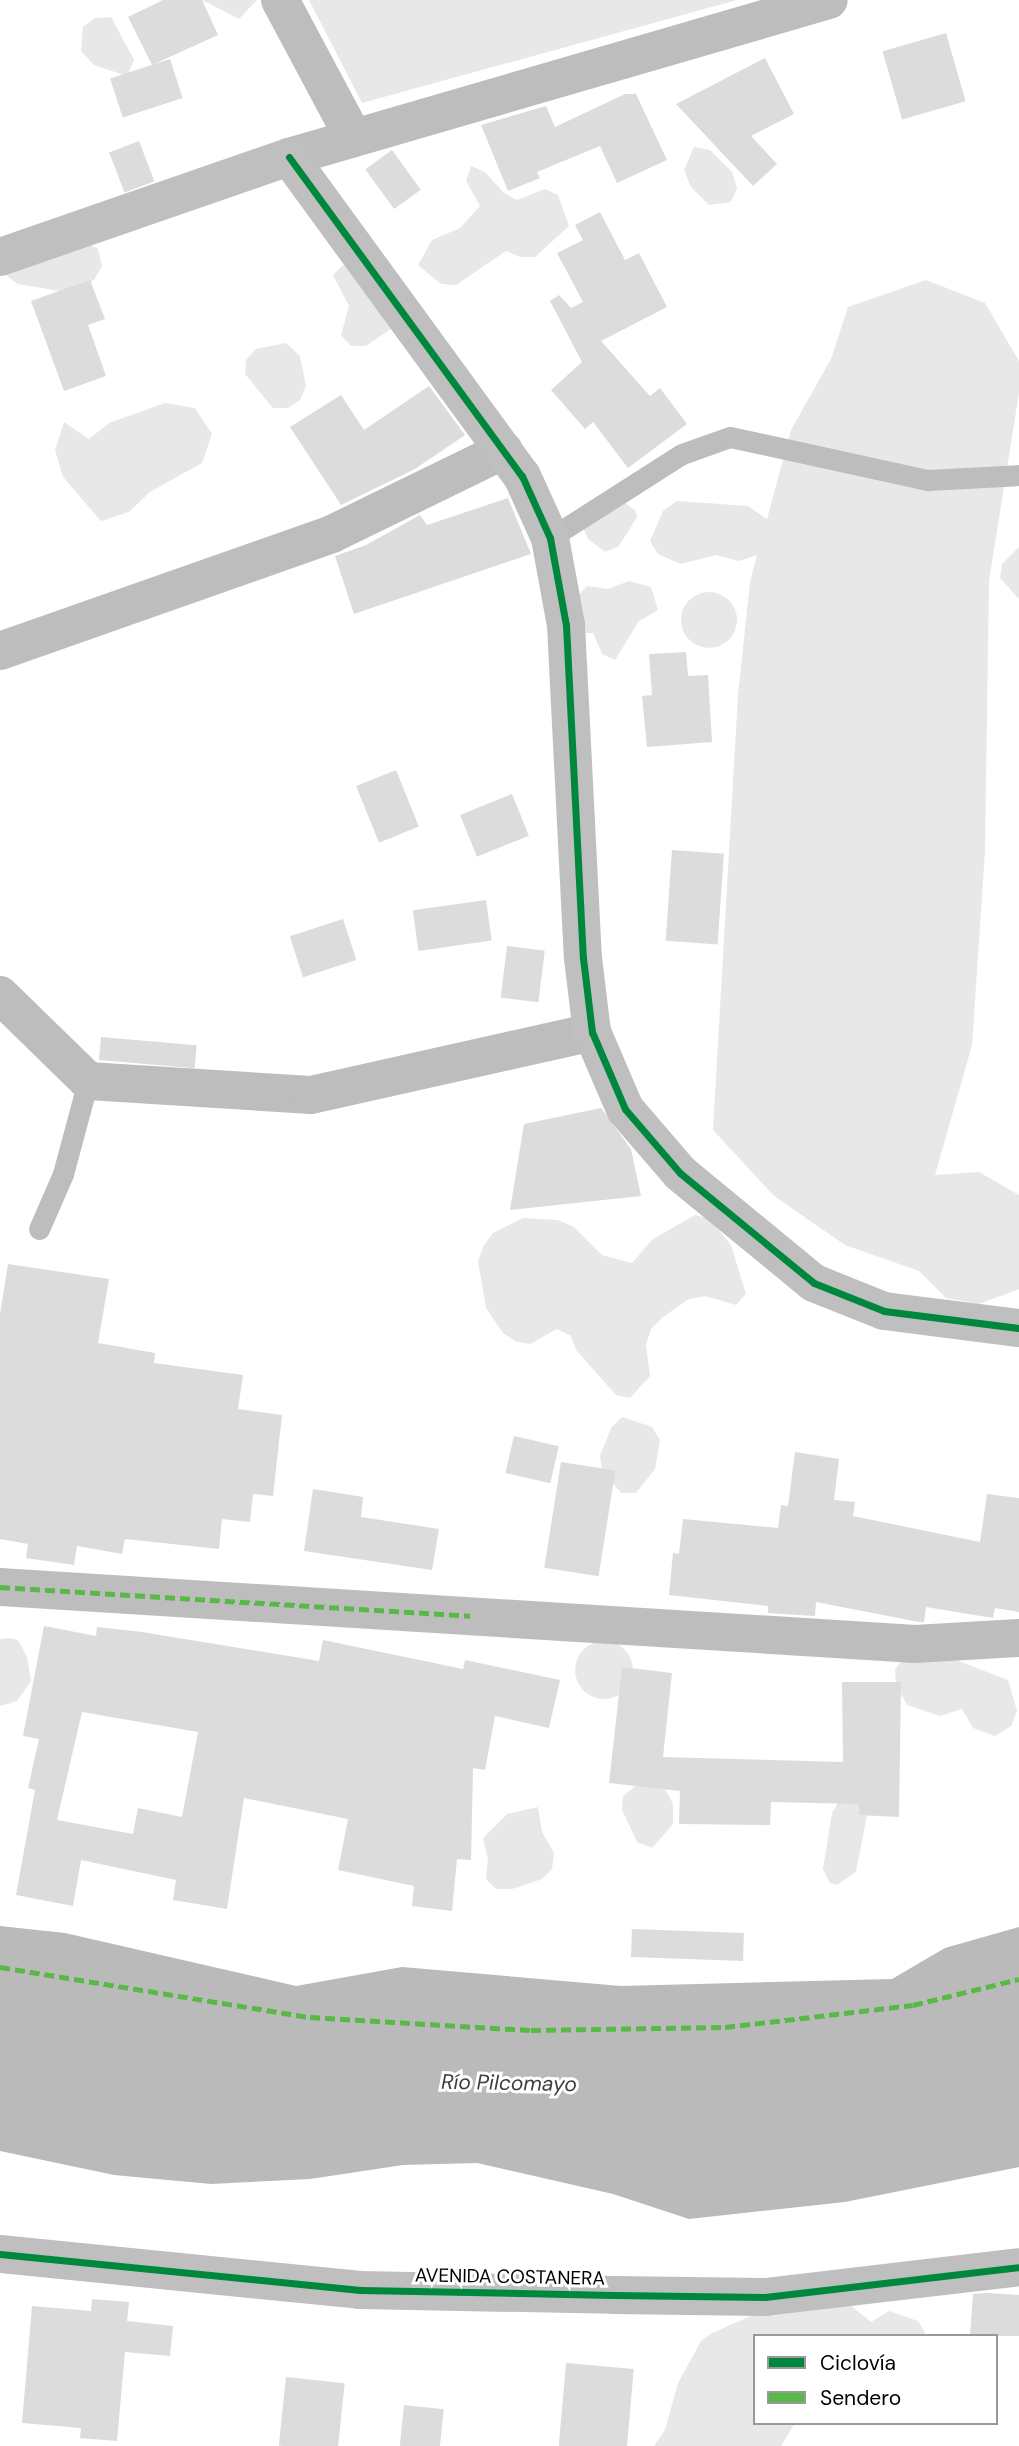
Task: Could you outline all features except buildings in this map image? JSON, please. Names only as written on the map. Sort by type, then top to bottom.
[{"type":"street","points":[[280,0],[352,135]]},
{"type":"street","points":[[0,257],[352,135],[789,5],[829,0]]},
{"type":"street","points":[[289,157],[522,476],[550,538],[566,625],[583,958],[592,1032],[625,1109],[680,1173],[814,1283],[884,1311],[1019,1328]]},
{"type":"street","points":[[0,652],[332,534],[504,450]]},
{"type":"street","points":[[0,995],[89,1081],[311,1095],[592,1032]]},
{"type":"street","points":[[0,1587],[915,1644],[1019,1638]]},
{"type":"street","name":"AVENIDA COSTANERA","points":[[0,2254],[359,2290],[765,2297],[1019,2267]]},
{"type":"lane","points":[[550,538],[682,454],[730,437],[928,480],[1019,475]]},
{"type":"lane","points":[[39,1229],[63,1174],[89,1081]]},
{"type":"shaded area","points":[[202,0],[257,0],[239,19]]},
{"type":"shaded area","points":[[309,0],[737,0],[362,103]]},
{"type":"shaded area","points":[[111,17],[134,60],[127,76],[94,65],[81,51],[83,27],[95,18]]},
{"type":"shaded area","points":[[694,147],[710,150],[732,172],[737,188],[731,202],[709,205],[691,187],[684,170]]},
{"type":"shaded area","points":[[471,166],[485,172],[504,193],[517,200],[545,189],[558,195],[569,226],[535,257],[520,257],[506,251],[456,285],[441,284],[418,265],[432,240],[460,228],[480,206],[466,181]]},
{"type":"shaded area","points":[[88,243],[98,249],[102,266],[94,280],[79,289],[65,292],[18,284],[7,276],[7,268]]},
{"type":"shaded area","points":[[343,265],[359,266],[392,328],[366,346],[351,346],[341,335],[349,306],[333,275]]},
{"type":"shaded area","points":[[926,280],[985,303],[1019,361],[1019,393],[989,581],[985,851],[972,1045],[935,1175],[979,1172],[1019,1195],[1019,1289],[979,1304],[946,1298],[919,1271],[845,1245],[774,1196],[713,1130],[738,695],[750,582],[757,555],[739,561],[716,555],[681,564],[658,554],[650,541],[663,511],[677,501],[748,506],[767,519],[791,430],[831,359],[848,307]]},
{"type":"shaded area","points":[[286,343],[300,356],[306,386],[300,400],[288,408],[273,408],[245,374],[246,360],[256,349]]},
{"type":"shaded area","points":[[165,403],[195,408],[212,434],[202,463],[150,492],[129,512],[101,521],[63,477],[55,450],[64,422],[89,439],[109,423]]},
{"type":"shaded area","points":[[618,498],[635,510],[637,517],[619,546],[605,552],[588,539],[582,525]]},
{"type":"shaded area","points":[[1019,547],[1019,599],[1000,578],[1002,564]]},
{"type":"shaded area","points":[[629,581],[651,587],[658,610],[639,621],[615,660],[602,654],[593,633],[586,633],[576,598],[587,586],[608,589]]},
{"type":"shaded area","points":[[704,592],[714,592],[729,600],[735,609],[735,631],[729,640],[714,648],[704,648],[686,636],[681,625],[681,615],[693,597]]},
{"type":"shaded area","points":[[695,1215],[710,1219],[731,1245],[746,1294],[736,1305],[705,1296],[689,1299],[663,1317],[651,1329],[646,1345],[650,1376],[630,1398],[616,1395],[576,1350],[571,1336],[557,1329],[530,1344],[515,1341],[503,1333],[486,1308],[478,1261],[484,1245],[493,1233],[523,1218],[558,1220],[574,1227],[602,1255],[632,1263],[653,1239]]},
{"type":"shaded area","points":[[622,1417],[652,1427],[660,1440],[655,1469],[636,1493],[621,1493],[602,1470],[600,1456],[611,1428]]},
{"type":"shaded area","points":[[0,1639],[18,1640],[27,1657],[31,1681],[17,1701],[0,1706]]},
{"type":"shaded area","points":[[604,1641],[620,1646],[628,1654],[633,1670],[628,1686],[620,1694],[604,1699],[588,1694],[580,1686],[575,1670],[580,1654],[588,1646]]},
{"type":"shaded area","points":[[935,1652],[1008,1680],[1017,1711],[1011,1726],[995,1736],[973,1728],[962,1709],[940,1716],[907,1705],[896,1685],[895,1670],[903,1658]]},
{"type":"shaded area","points":[[644,1779],[664,1787],[673,1804],[673,1824],[652,1848],[637,1842],[622,1810],[623,1796]]},
{"type":"shaded area","points":[[844,1793],[868,1808],[856,1872],[837,1885],[830,1883],[823,1869],[832,1813]]},
{"type":"shaded area","points":[[538,1807],[542,1832],[554,1853],[552,1869],[542,1879],[512,1889],[496,1889],[486,1879],[488,1859],[483,1838],[507,1814]]},
{"type":"shaded area","points":[[850,2305],[871,2322],[889,2311],[918,2321],[926,2334],[753,2334],[753,2425],[794,2425],[781,2446],[654,2446],[665,2430],[678,2383],[701,2341],[710,2334],[762,2311]]},
{"type":"water","name":"Río Pilcomayo","points":[[0,1926],[65,1933],[296,1986],[402,1967],[621,1986],[892,1979],[945,1948],[1019,1927],[1019,2167],[845,2202],[689,2219],[613,2194],[477,2163],[403,2165],[310,2179],[211,2184],[114,2175],[0,2151]]},
{"type":"marked path","points":[[0,1587],[470,1616]]},
{"type":"marked path","points":[[0,1967],[310,2017],[531,2030],[725,2027],[913,2005],[1019,1979]]},
{"type":"cycle path","points":[[289,157],[522,476],[550,538],[566,625],[583,958],[592,1032],[625,1109],[680,1173],[814,1283],[884,1311],[1019,1328]]},
{"type":"cycle path","points":[[0,2254],[360,2290],[765,2297],[1019,2267]]}]
